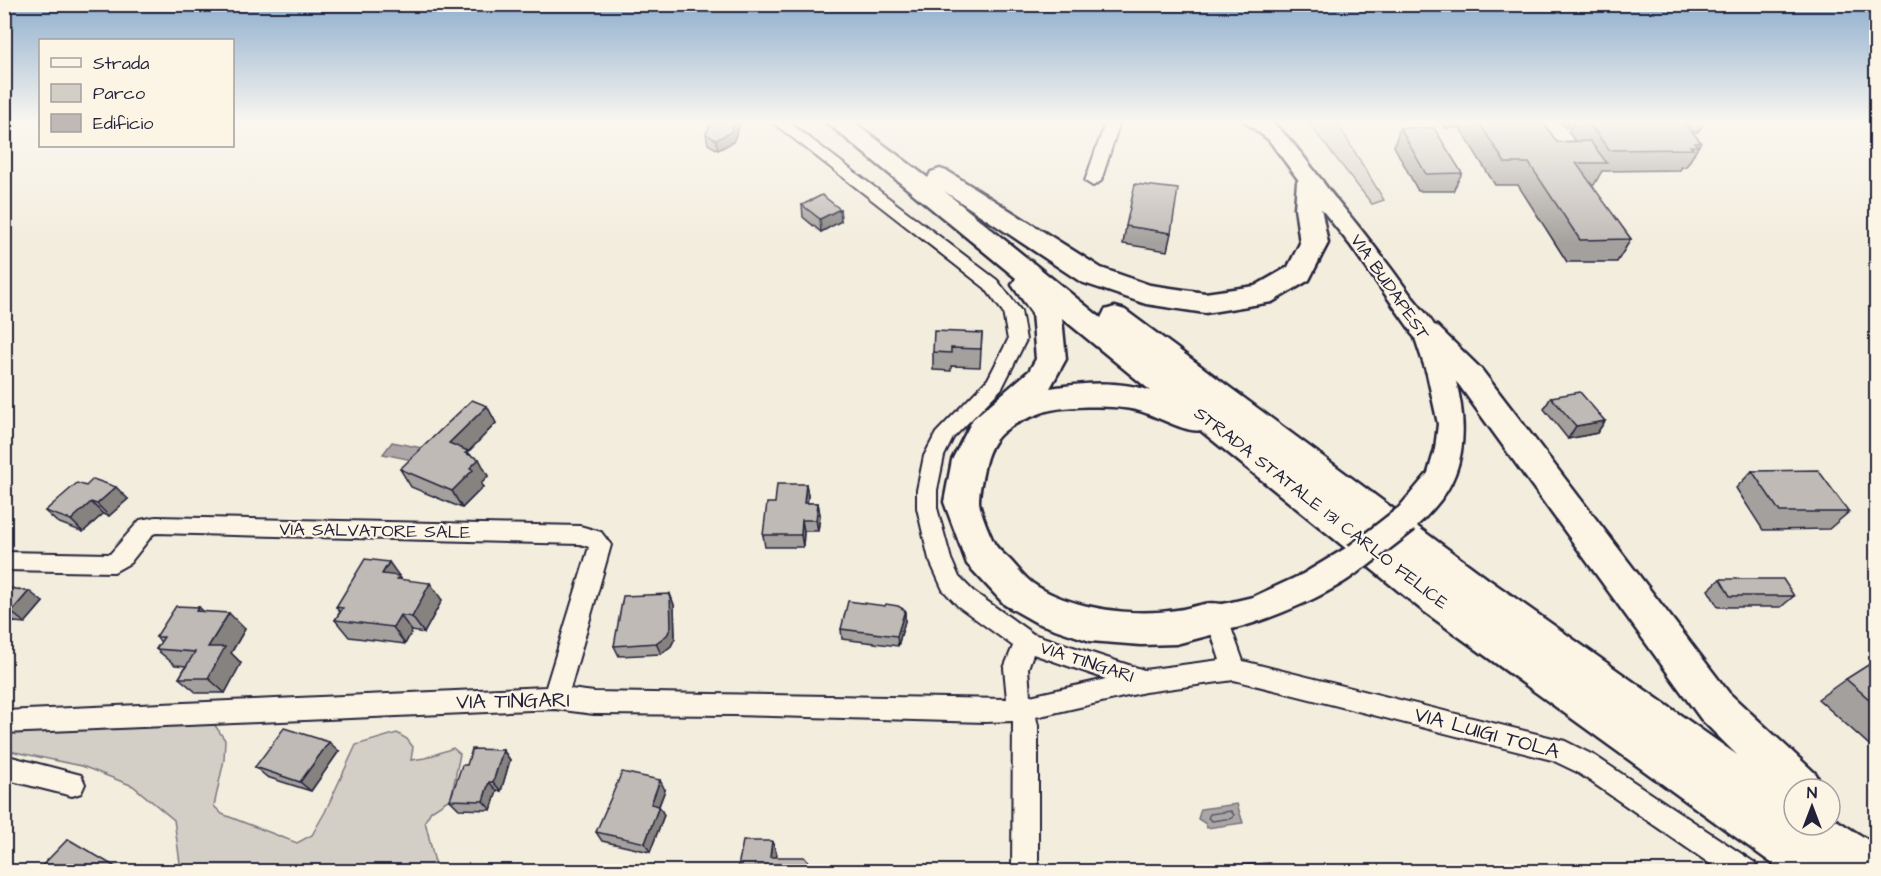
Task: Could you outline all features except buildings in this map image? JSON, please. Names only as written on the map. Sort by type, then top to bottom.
[{"type":"highway","name":"STRADA STATALE 131 CARLO FELICE","points":[[901,162],[1466,583],[1782,811]]},
{"type":"highway","name":"STRADA STATALE 131 CARLO FELICE","points":[[906,162],[1101,334],[1435,599],[1823,872]]},
{"type":"highway","points":[[914,170],[1091,275],[1146,294],[1205,303],[1262,295],[1299,273],[1314,243],[1308,208],[1310,182]]},
{"type":"highway","points":[[914,170],[1029,288],[1047,311],[1051,359],[1040,380],[985,428],[969,460],[961,502],[980,553],[1018,594],[1050,611],[1090,624],[1141,628],[1176,627],[1217,618]]},
{"type":"highway","points":[[1426,333],[1470,377],[1607,564],[1715,706],[1789,777]]},
{"type":"highway","points":[[985,428],[1036,401],[1083,395],[1137,398],[1184,414],[1274,470]]},
{"type":"highway","points":[[1842,827],[1876,857]]},
{"type":"highway","points":[[1823,837],[1876,871]]},
{"type":"main road","name":"VIA BUDAPEST","points":[[1217,618],[1257,610],[1314,583],[1357,557],[1406,519],[1426,498],[1441,477],[1449,449],[1451,424],[1440,374],[1426,333],[1359,241],[1310,182],[1297,162]]},
{"type":"street","points":[[831,162],[991,284],[1012,311],[1017,340],[995,383],[946,433],[934,456],[927,490],[927,508],[940,559],[951,583],[966,599],[1026,642]]},
{"type":"street","points":[[1093,181],[1099,162]]},
{"type":"street","name":"VIA SALVATORE SALE","points":[[4,561],[114,563],[122,557],[147,526],[156,525],[580,535],[594,538],[600,545],[555,698]]},
{"type":"street","points":[[1217,618],[1234,669]]},
{"type":"street","name":"VIA TINGARI","points":[[1021,709],[1016,668],[1026,642],[1145,681]]},
{"type":"street","name":"VIA TINGARI","points":[[4,722],[555,698],[594,703],[734,704],[985,711],[1021,709],[1145,681],[1234,669]]},
{"type":"street","name":"VIA LUIGI TOLA","points":[[1234,669],[1556,749],[1586,764],[1746,872]]},
{"type":"street","points":[[1021,709],[1026,726],[1025,872]]},
{"type":"street","points":[[4,766],[72,784]]},
{"type":"green space","points":[[1339,162],[1361,162],[1384,200],[1372,204]]},
{"type":"green space","points":[[210,718],[225,740],[224,760],[214,806],[222,814],[297,843],[312,835],[356,745],[397,733],[407,739],[413,747],[411,760],[425,758],[453,748],[460,754],[451,798],[431,811],[425,821],[437,871],[179,871],[174,820],[133,786],[82,766],[5,750],[4,731]]},
{"type":"water","points":[[392,442],[422,448],[412,460],[383,454]]},
{"type":"water","points":[[1237,804],[1243,823],[1207,828],[1206,824],[1198,819],[1201,809]]}]
